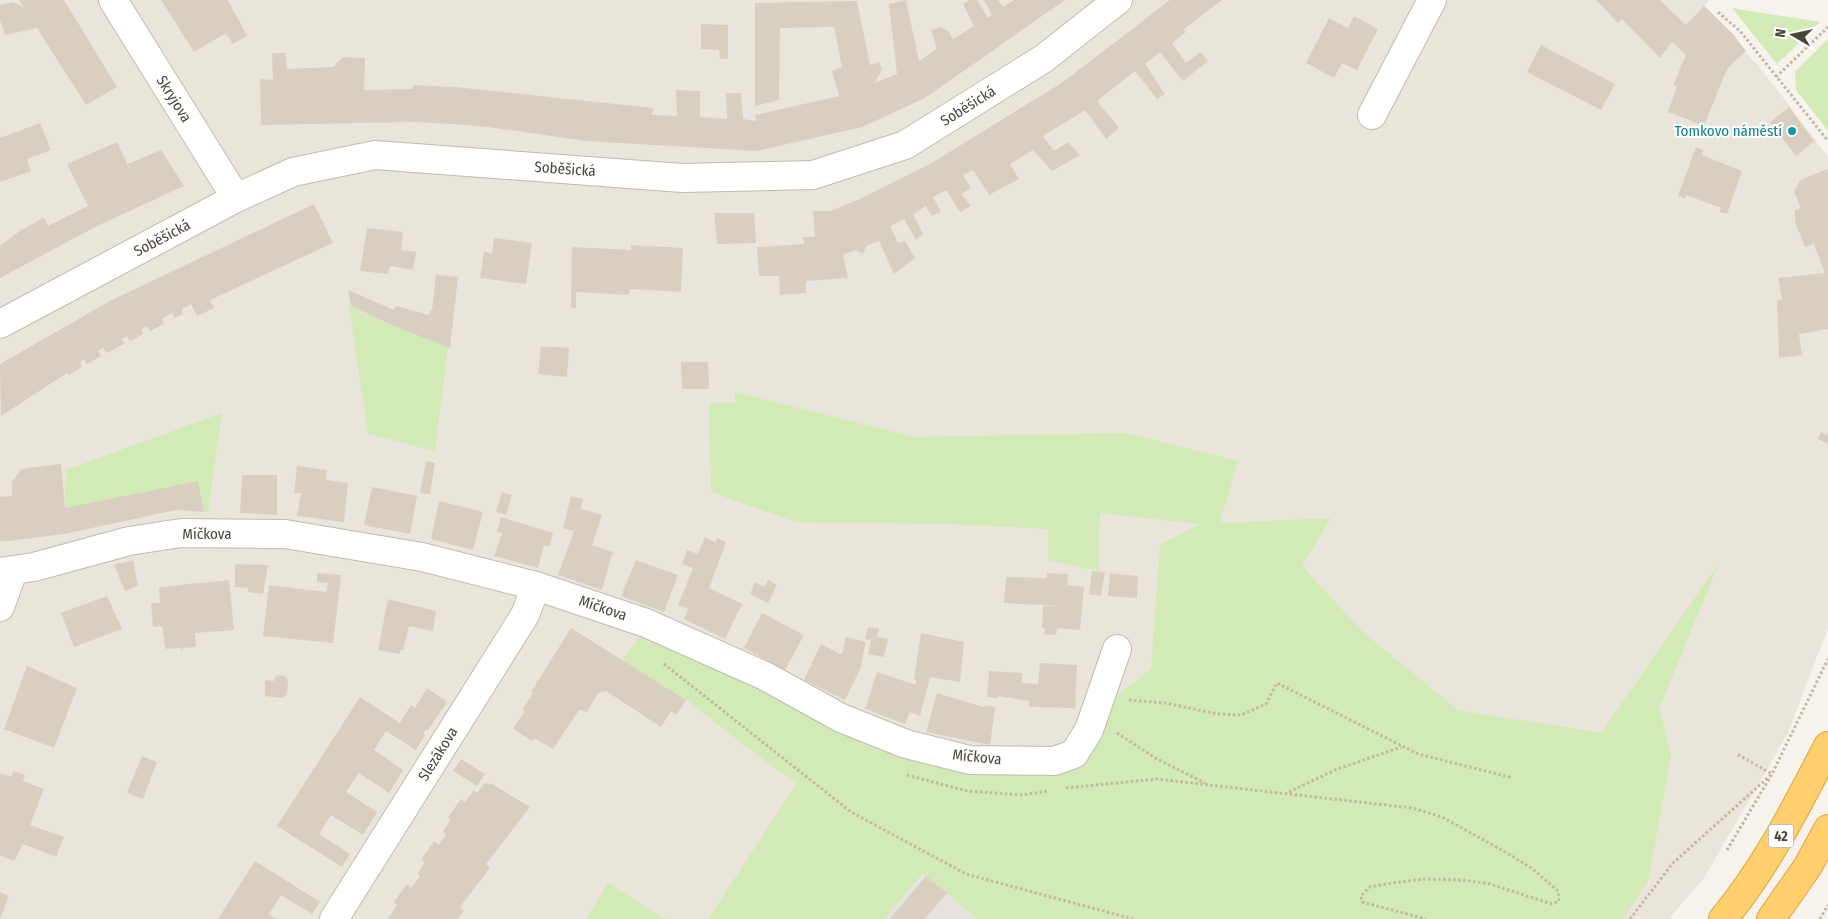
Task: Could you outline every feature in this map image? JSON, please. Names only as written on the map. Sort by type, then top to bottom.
[{"type":"highway","name":"42","points":[[1723,919],[1754,879],[1777,843],[1828,746]]},
{"type":"highway","name":"42","points":[[1771,919],[1808,866],[1828,829]]},
{"type":"street","name":"Skryjova","points":[[113,0],[236,198]]},
{"type":"street","name":"Soběšická","points":[[0,324],[236,198],[293,172],[375,155],[682,178],[813,175],[905,145],[1042,59],[1118,0]]},
{"type":"street","points":[[1372,115],[1432,0]]},
{"type":"street","name":"Míčkova","points":[[7,571],[129,541],[181,533],[285,534],[422,556],[536,586],[646,623],[765,676],[841,718],[906,744],[970,760],[1054,761],[1074,754],[1089,730],[1117,649]]},
{"type":"street","points":[[0,607],[7,571]]},
{"type":"street","name":"Slezákova","points":[[334,919],[525,615],[536,586]]},
{"type":"path","points":[[1718,12],[1740,31],[1828,141]]},
{"type":"path","points":[[1776,76],[1828,27]]},
{"type":"path","points":[[646,623],[658,659],[851,812],[966,874],[1133,919]]},
{"type":"path","points":[[1727,850],[1772,774],[1828,659]]},
{"type":"path","points":[[1097,706],[1241,715],[1266,704],[1276,683],[1418,754],[1513,778]]},
{"type":"path","points":[[1097,706],[1157,759],[1207,784]]},
{"type":"path","points":[[1402,747],[1335,770],[1288,792],[1412,808],[1442,817],[1533,869],[1558,890],[1558,901],[1552,904],[1490,884],[1462,880],[1424,879],[1370,887],[1361,896],[1362,902],[1426,919]]},
{"type":"path","points":[[1737,754],[1772,774]]},
{"type":"path","points":[[1630,919],[1673,863],[1772,774]]},
{"type":"path","points":[[1820,919],[1828,905]]},
{"type":"shaded area","points":[[0,0],[1709,0],[1705,6],[1766,75],[1828,157],[1828,628],[1787,735],[1704,878],[1669,919],[977,919],[923,873],[884,919],[0,919]]},
{"type":"shaded area","points":[[923,873],[947,893],[977,919],[884,919]]},
{"type":"green space","points":[[1732,8],[1820,22],[1777,64]]},
{"type":"green space","points":[[1828,39],[1828,131],[1796,90],[1795,72]]},
{"type":"green space","points":[[349,306],[388,324],[448,346],[435,451],[368,434]]},
{"type":"green space","points":[[735,392],[915,437],[1126,433],[1238,461],[1220,523],[1331,518],[1302,566],[1364,633],[1458,710],[1601,733],[1719,563],[1659,709],[1671,755],[1648,881],[1623,919],[977,919],[923,873],[884,919],[708,919],[797,783],[754,753],[687,700],[622,660],[645,631],[839,726],[1055,769],[1107,703],[1151,669],[1160,545],[1199,524],[1100,513],[1098,571],[1048,560],[1048,529],[950,524],[796,522],[711,492],[709,403],[735,403]]},
{"type":"green space","points":[[222,413],[208,512],[204,512],[198,481],[65,508],[66,470]]},
{"type":"green space","points":[[608,883],[665,919],[586,919]]},
{"type":"building","points":[[19,0],[64,0],[117,87],[86,105],[37,28],[5,35],[0,20],[0,5],[13,2],[24,8]]},
{"type":"building","points":[[161,0],[228,0],[247,36],[233,44],[226,33],[194,52]]},
{"type":"building","points":[[906,0],[919,61],[937,49],[931,30],[940,27],[949,32],[953,39],[974,26],[963,4],[970,0],[977,0],[988,18],[992,15],[984,0],[998,0],[1003,7],[1014,0],[1065,0],[925,98],[862,127],[756,151],[586,141],[488,127],[452,124],[413,122],[261,125],[260,79],[273,80],[272,53],[286,53],[287,69],[333,67],[343,57],[365,58],[364,90],[413,89],[413,85],[455,87],[653,108],[652,115],[677,116],[676,90],[700,91],[700,117],[727,119],[726,93],[741,93],[743,119],[756,121],[755,115],[839,96],[832,71],[842,67],[834,27],[780,28],[779,100],[755,106],[755,3],[857,1],[870,65],[879,62],[882,69],[875,83],[897,74],[889,4]]},
{"type":"building","points":[[1170,0],[1222,0],[1184,29],[1186,32],[1172,43],[1186,63],[1201,52],[1208,61],[1183,81],[1160,52],[1145,64],[1165,94],[1157,99],[1135,71],[1097,101],[1119,128],[1106,139],[1085,110],[1043,136],[1054,151],[1068,142],[1080,155],[1052,171],[1033,150],[1010,164],[1019,179],[989,195],[973,170],[963,175],[971,188],[961,194],[971,206],[960,212],[946,190],[933,197],[941,212],[932,216],[926,206],[913,214],[923,234],[916,240],[904,219],[890,226],[898,243],[905,241],[915,258],[894,274],[879,241],[866,246],[863,254],[855,250],[843,255],[848,278],[806,281],[806,293],[780,295],[779,276],[759,276],[757,247],[804,244],[803,237],[815,237],[813,211],[830,211],[860,199],[930,164],[1063,82]]},
{"type":"building","points":[[1596,0],[1660,0],[1686,25],[1704,6],[1733,34],[1746,51],[1727,69],[1704,126],[1668,112],[1677,87],[1673,85],[1686,55],[1672,42],[1660,58],[1622,19],[1618,23]]},
{"type":"building","points":[[1354,16],[1378,29],[1357,70],[1342,63],[1334,78],[1306,63],[1329,18],[1348,28]]},
{"type":"building","points":[[701,24],[728,25],[728,59],[720,59],[719,50],[701,49]]},
{"type":"building","points":[[1541,45],[1615,84],[1601,110],[1527,72]]},
{"type":"building","name":"Tomkovo náměstí","points":[[1789,107],[1814,141],[1796,156],[1770,122]]},
{"type":"building","points":[[40,123],[51,150],[27,159],[31,171],[0,182],[0,138]]},
{"type":"building","points":[[117,142],[131,172],[128,164],[161,150],[184,186],[97,226],[0,278],[0,246],[21,230],[44,218],[48,226],[88,206],[67,164]]},
{"type":"building","points":[[1696,147],[1703,150],[1702,155],[1742,171],[1727,214],[1720,212],[1721,208],[1686,195],[1685,199],[1678,196]]},
{"type":"building","points":[[1828,169],[1828,329],[1799,334],[1802,355],[1779,358],[1777,300],[1782,299],[1778,278],[1825,273],[1814,244],[1805,247],[1795,222],[1795,210],[1801,208],[1794,192],[1800,180]]},
{"type":"building","points":[[314,204],[333,243],[210,300],[214,308],[197,316],[191,304],[182,309],[183,314],[175,318],[172,313],[162,319],[164,324],[150,331],[147,326],[142,329],[143,334],[130,341],[127,336],[122,339],[124,344],[107,353],[103,348],[98,351],[101,356],[87,364],[84,359],[80,362],[82,367],[69,375],[67,373],[1,416],[0,364],[110,301]]},
{"type":"building","points":[[714,213],[754,213],[756,243],[717,244]]},
{"type":"building","points":[[367,228],[403,232],[401,250],[416,252],[413,270],[390,266],[388,274],[360,271]]},
{"type":"building","points":[[494,238],[532,243],[526,284],[480,278],[484,252],[492,253]]},
{"type":"building","points":[[631,245],[683,248],[681,292],[630,289],[629,295],[576,292],[576,308],[571,308],[572,247],[631,250]]},
{"type":"building","points":[[436,275],[458,277],[450,348],[389,324],[351,306],[348,290],[394,310],[396,306],[429,315],[430,310],[432,310]]},
{"type":"building","points":[[541,346],[569,348],[567,377],[538,374]]},
{"type":"building","points":[[681,362],[708,362],[709,389],[682,389]]},
{"type":"building","points":[[1821,432],[1828,435],[1828,444],[1818,439]]},
{"type":"building","points":[[426,461],[435,463],[430,494],[420,493]]},
{"type":"building","points":[[61,464],[65,508],[198,481],[204,512],[176,510],[64,534],[0,542],[0,497],[12,496],[12,482],[21,469]]},
{"type":"building","points":[[297,466],[327,470],[326,480],[348,483],[344,522],[297,516],[301,493],[294,493]]},
{"type":"building","points":[[242,475],[277,475],[277,515],[240,513]]},
{"type":"building","points":[[372,487],[417,496],[410,534],[364,525]]},
{"type":"building","points":[[502,492],[512,495],[506,515],[496,512]]},
{"type":"building","points":[[571,496],[583,499],[581,509],[602,515],[592,545],[615,553],[612,554],[602,590],[558,575],[574,531],[563,528]]},
{"type":"building","points":[[439,501],[483,512],[473,550],[431,539]]},
{"type":"building","points":[[501,517],[553,533],[549,547],[544,545],[538,568],[494,556],[502,533],[497,532]]},
{"type":"building","points":[[705,537],[716,543],[717,538],[726,542],[709,588],[742,604],[725,639],[684,619],[688,609],[678,605],[693,568],[682,564],[687,550],[698,554]]},
{"type":"building","points":[[133,560],[138,586],[125,591],[114,565]]},
{"type":"building","points":[[636,560],[678,575],[664,612],[621,596]]},
{"type":"building","points":[[235,564],[268,565],[263,594],[248,592],[248,588],[235,587]]},
{"type":"building","points":[[1092,571],[1105,572],[1101,596],[1089,594]]},
{"type":"building","points":[[317,573],[341,575],[333,643],[263,636],[269,585],[326,592],[328,583],[317,582]]},
{"type":"building","points":[[1047,573],[1068,574],[1067,585],[1084,587],[1080,630],[1057,628],[1056,635],[1044,634],[1045,628],[1042,628],[1043,606],[1061,606],[1004,603],[1006,577],[1047,578]]},
{"type":"building","points":[[1110,573],[1138,576],[1137,598],[1108,596]]},
{"type":"building","points":[[229,580],[234,630],[195,633],[196,647],[183,648],[182,652],[181,648],[167,649],[166,653],[162,626],[153,627],[151,603],[160,603],[159,587]]},
{"type":"building","points":[[768,580],[777,585],[768,603],[750,594],[755,582],[764,587]]},
{"type":"building","points":[[107,596],[122,629],[74,647],[61,613]]},
{"type":"building","points":[[388,599],[436,611],[433,631],[409,626],[403,650],[400,650],[400,654],[378,650]]},
{"type":"building","points":[[762,613],[804,635],[785,670],[744,648]]},
{"type":"building","points":[[868,627],[879,629],[877,637],[888,639],[884,657],[868,654],[871,640],[865,639]]},
{"type":"building","points":[[571,628],[686,700],[676,715],[671,711],[661,727],[606,691],[598,693],[587,712],[579,710],[553,749],[534,738],[532,741],[513,729],[525,711],[522,710],[533,693],[531,692]]},
{"type":"building","points":[[921,633],[964,642],[960,682],[930,677],[920,716],[910,712],[905,724],[863,708],[866,707],[877,672],[916,685],[916,680],[914,680]]},
{"type":"building","points":[[846,637],[866,642],[862,665],[845,700],[804,680],[821,644],[842,655]]},
{"type":"building","points":[[1040,663],[1077,665],[1075,710],[1072,708],[1029,707],[1029,701],[998,696],[997,698],[987,697],[989,671],[1022,673],[1022,683],[1038,684]]},
{"type":"building","points":[[27,666],[77,688],[54,748],[4,729]]},
{"type":"building","points":[[276,675],[285,676],[288,680],[287,694],[282,698],[265,696],[265,680],[274,681]]},
{"type":"building","points":[[427,688],[447,702],[428,730],[426,729],[423,733],[425,735],[416,750],[386,731],[374,750],[403,770],[389,793],[359,773],[346,792],[377,812],[363,835],[331,815],[319,834],[350,854],[342,867],[277,826],[360,697],[400,723],[411,705],[415,708]]},
{"type":"building","points":[[937,693],[984,707],[985,705],[995,707],[990,745],[926,732]]},
{"type":"building","points":[[142,756],[157,762],[143,799],[127,793]]},
{"type":"building","points":[[461,759],[485,774],[477,786],[453,771]]},
{"type":"building","points":[[13,771],[25,775],[23,781],[44,789],[30,825],[64,837],[56,857],[23,844],[14,861],[0,855],[0,773],[12,777]]},
{"type":"building","points":[[485,783],[492,784],[530,807],[486,864],[490,868],[460,907],[464,911],[457,919],[388,918],[397,905],[394,902],[407,884],[411,888],[420,876],[417,874],[425,862],[421,860],[434,841],[439,845],[446,834],[443,831],[451,820],[448,817],[461,799],[465,802],[474,790],[477,793]]},
{"type":"building","points":[[255,861],[320,902],[312,914],[281,895],[269,914],[277,919],[218,919]]},
{"type":"building","points":[[926,876],[947,893],[925,919],[890,919]]},
{"type":"building","points":[[0,892],[9,896],[0,919]]},
{"type":"place","name":"Tomkovo náměstí","points":[[1792,131]]}]
